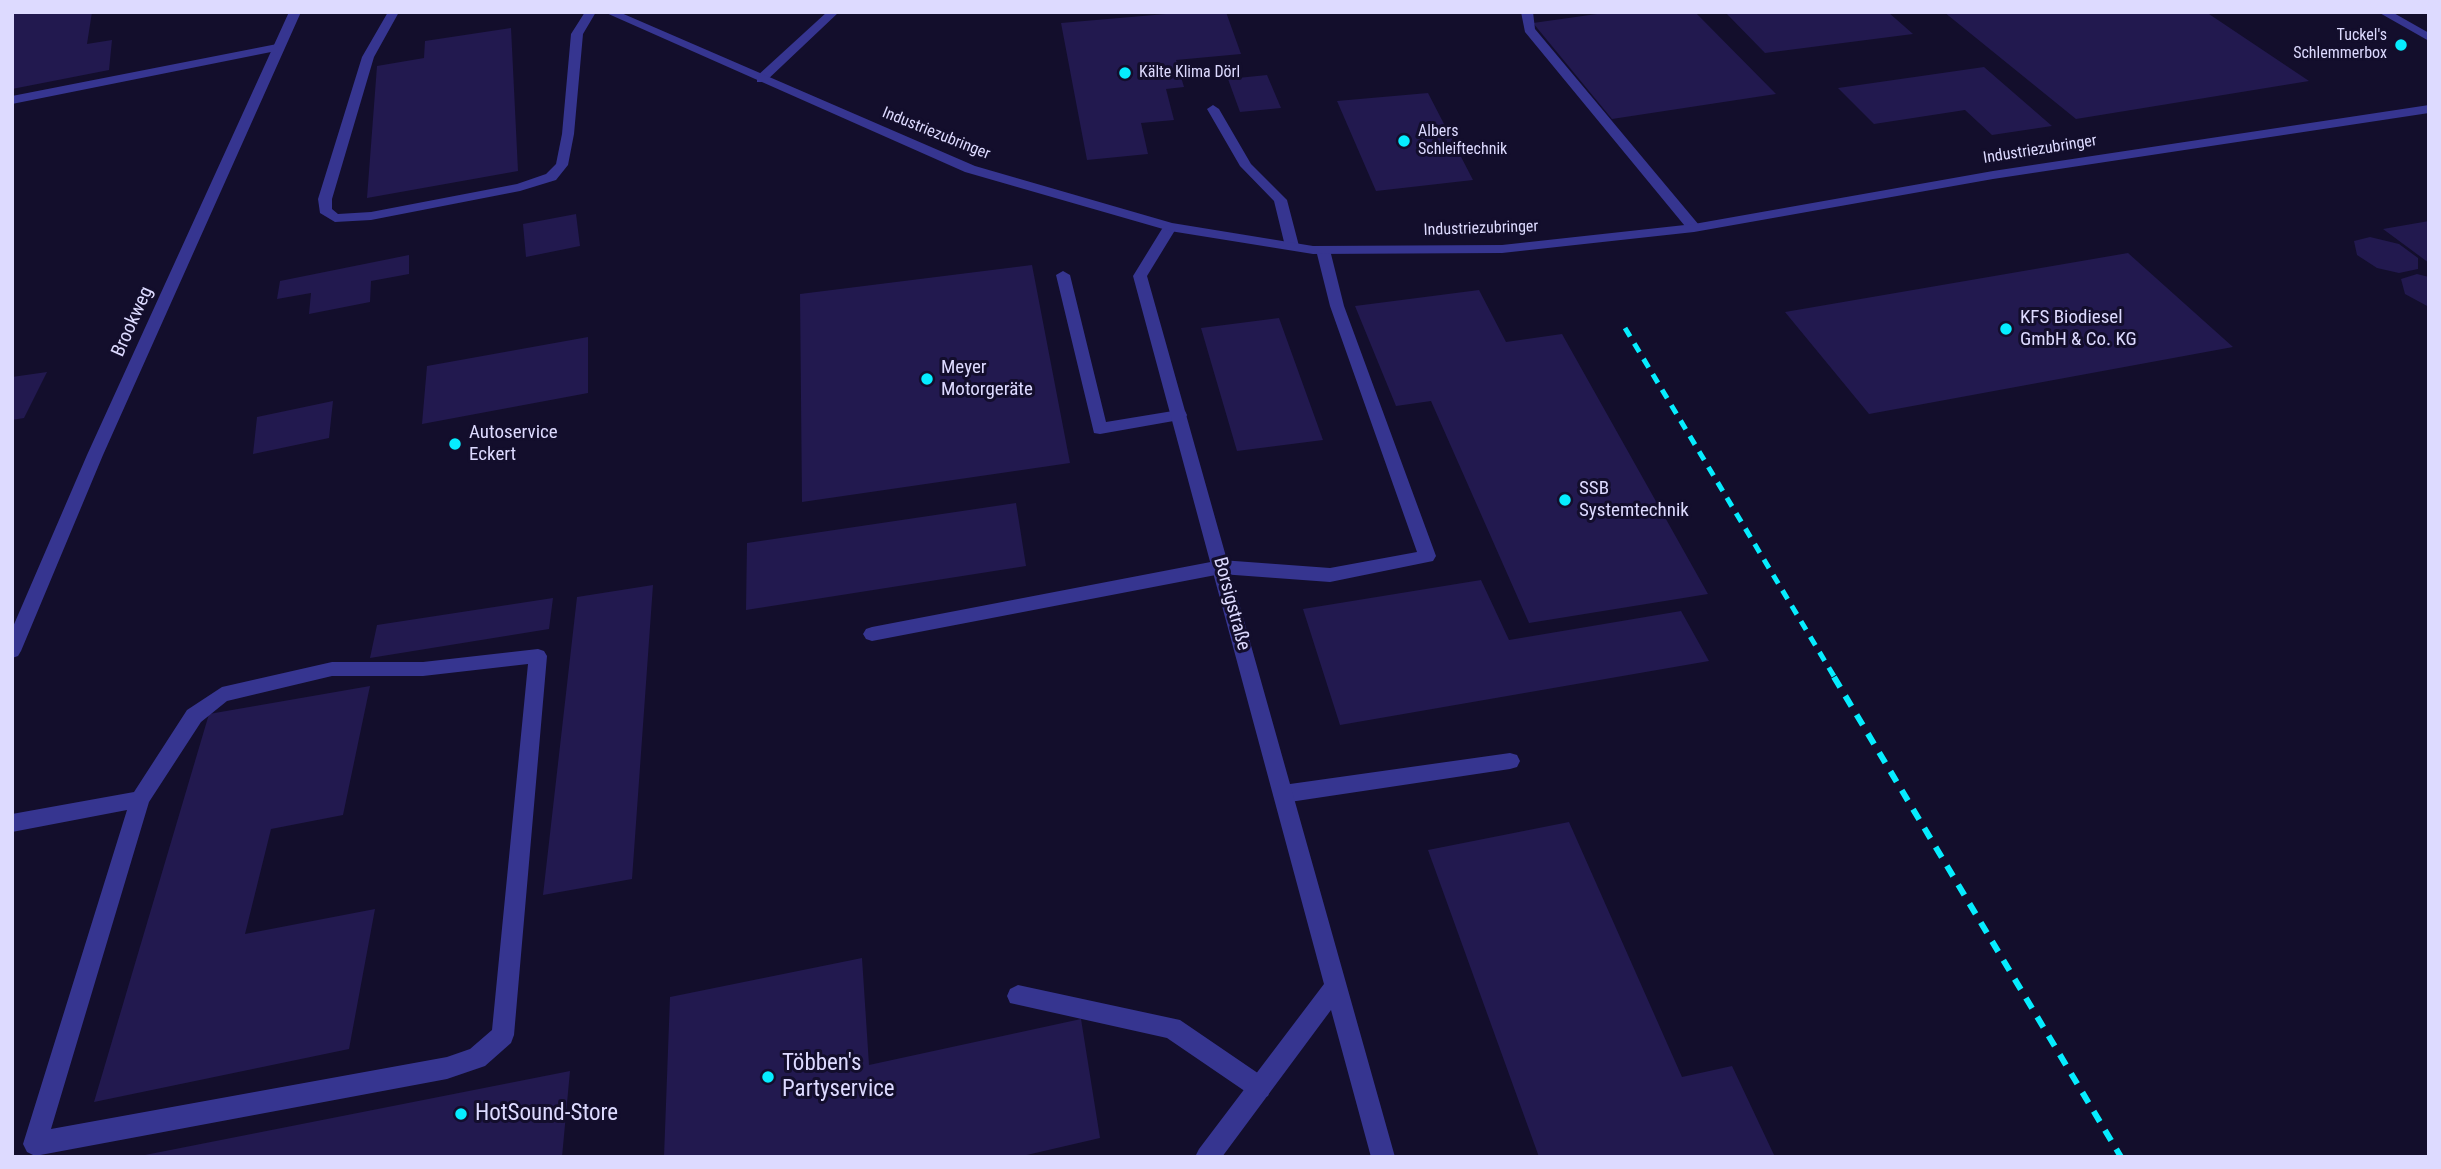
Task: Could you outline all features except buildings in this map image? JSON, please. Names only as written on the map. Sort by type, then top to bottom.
[{"type":"street","name":"Brookweg","points":[[12,651],[100,442],[295,12]]},
{"type":"street","points":[[394,12],[368,57],[325,199],[325,211],[335,218],[371,216],[520,187],[551,177],[562,166],[568,134],[577,34],[591,12]]},
{"type":"street","name":"Industriezubringer","points":[[609,12],[970,169],[1170,227],[1323,250],[1502,249],[1694,228],[1993,175],[2429,108]]},
{"type":"street","points":[[761,79],[834,12]]},
{"type":"street","points":[[1527,12],[1530,30],[1694,228]]},
{"type":"street","points":[[2383,12],[2429,38]]},
{"type":"street","points":[[12,100],[277,48]]},
{"type":"street","points":[[1213,109],[1245,166],[1280,200],[1292,246]]},
{"type":"street","name":"Borsigstraße","points":[[1170,227],[1140,275],[1383,1157]]},
{"type":"street","points":[[872,634],[1221,568],[1330,575],[1427,556],[1337,306],[1323,250]]},
{"type":"street","points":[[1063,275],[1100,429],[1179,415]]},
{"type":"street","points":[[12,823],[140,799],[194,716],[222,695],[332,669],[423,669],[538,656],[503,1035],[477,1058],[447,1068],[35,1144],[140,799]]},
{"type":"street","points":[[1283,794],[1510,761]]},
{"type":"street","points":[[1207,1157],[1335,987]]},
{"type":"street","points":[[1018,996],[1172,1028],[1260,1088]]},
{"type":"railway","points":[[1625,328],[1835,678]]},
{"type":"railway","points":[[1834,677],[2121,1157]]},
{"type":"place","name":"Tuckel's Schlemmerbox","points":[[2401,45]]},
{"type":"place","name":"Kälte Klima Dörl","points":[[1125,73]]},
{"type":"place","name":"Albers Schleiftechnik","points":[[1404,141]]},
{"type":"place","name":"KFS Biodiesel GmbH & Co. KG","points":[[2006,329]]},
{"type":"place","name":"Meyer Motorgeräte","points":[[927,379]]},
{"type":"place","name":"Autoservice Eckert","points":[[455,444]]},
{"type":"place","name":"SSB Systemtechnik","points":[[1565,500]]},
{"type":"place","name":"Többen's Partyservice","points":[[768,1077]]},
{"type":"place","name":"HotSound-Store","points":[[461,1114]]}]
